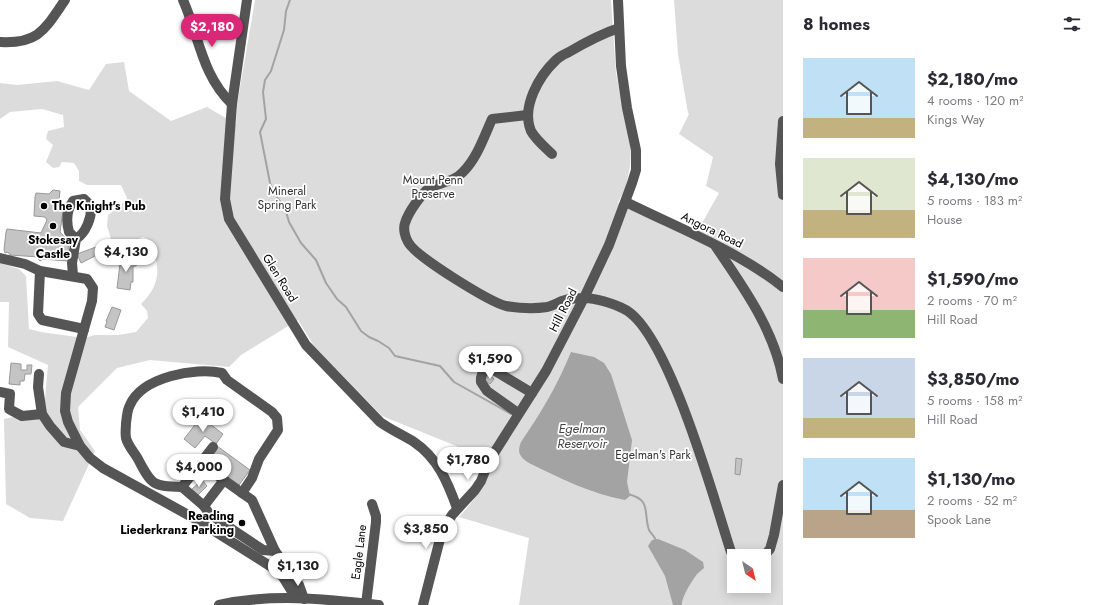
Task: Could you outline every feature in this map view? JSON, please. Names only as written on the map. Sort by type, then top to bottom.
[{"type":"street","points":[[0,42],[22,42],[34,37],[45,28],[65,0]]},
{"type":"street","points":[[184,0],[206,66],[213,82],[222,95],[232,104]]},
{"type":"street","name":"Glen Road","points":[[247,0],[232,104],[225,199],[226,210],[234,229],[306,345],[380,422],[392,431],[416,443],[427,452],[441,470],[458,508]]},
{"type":"street","name":"Hill Road","points":[[423,605],[440,539],[452,515],[475,490],[481,481],[489,461],[546,371],[584,298],[609,245],[626,202],[636,170],[637,157],[622,66],[618,0]]},
{"type":"street","points":[[552,154],[540,143],[532,131],[527,115],[531,99],[540,79],[557,59],[596,36],[619,28]]},
{"type":"street","points":[[527,115],[492,119],[475,155],[464,172],[455,179],[427,190],[421,196],[404,223],[404,231],[408,243],[416,252],[435,266],[505,306],[548,307],[564,300],[584,298],[624,309],[634,315],[646,330],[659,352],[683,405],[730,549]]},
{"type":"street","points":[[783,121],[780,164],[783,195]]},
{"type":"street","name":"Angora Road","points":[[626,202],[750,264],[783,287]]},
{"type":"street","points":[[73,276],[72,263],[76,239]]},
{"type":"street","points":[[715,246],[746,291],[766,328],[781,367],[783,379]]},
{"type":"street","points":[[0,258],[25,264],[40,271],[87,279],[93,288],[92,301],[66,393],[65,403],[68,422],[80,446],[90,458],[102,468],[192,517],[277,572],[300,598]]},
{"type":"street","points":[[40,271],[38,314],[42,320],[84,329]]},
{"type":"street","points":[[518,413],[487,391],[481,382],[482,375],[487,370],[492,369],[532,393]]},
{"type":"street","points":[[242,493],[252,478],[258,459],[278,430],[278,424],[272,412],[227,380],[222,374],[214,372],[201,371],[160,380],[138,393],[129,406],[126,438],[128,444],[148,477],[160,486],[168,488],[182,487],[204,506],[208,512],[221,522],[263,550],[275,551]]},
{"type":"street","points":[[39,374],[38,388],[42,414],[64,442],[80,446]]},
{"type":"street","points":[[0,392],[10,394],[9,409],[22,416],[42,414]]},
{"type":"street","points":[[182,487],[213,447]]},
{"type":"street","points":[[200,463],[252,500],[275,551],[300,585],[300,598]]},
{"type":"street","points":[[204,506],[224,480]]},
{"type":"street","points":[[770,549],[783,485]]},
{"type":"street","name":"Eagle Lane","points":[[366,604],[376,522],[376,516],[372,504]]},
{"type":"street","points":[[219,605],[248,599],[300,598],[379,605]]},
{"type":"green space","name":"Mount Penn Preserve","points":[[255,0],[611,0],[616,73],[631,148],[630,166],[626,186],[618,203],[693,239],[719,193],[706,186],[713,157],[679,134],[689,114],[678,54],[674,0],[783,0],[783,605],[519,605],[529,538],[459,517],[479,492],[494,464],[486,458],[382,416],[314,346],[298,320],[241,355],[229,367],[150,360],[117,368],[78,407],[80,430],[95,451],[63,521],[30,518],[6,504],[4,419],[44,410],[48,365],[8,347],[9,302],[0,302],[0,263],[19,269],[26,276],[29,329],[84,338],[95,335],[118,335],[136,332],[148,318],[147,311],[141,304],[148,296],[156,281],[157,265],[148,239],[143,237],[121,247],[113,245],[107,226],[108,215],[119,207],[127,198],[121,185],[87,185],[79,181],[79,171],[74,163],[62,162],[59,167],[53,168],[46,162],[53,145],[46,139],[48,131],[64,127],[63,115],[42,109],[10,112],[0,119],[0,83],[17,85],[57,81],[89,90],[106,64],[124,62],[129,91],[171,121],[207,107],[236,124],[237,105]]},
{"type":"water","name":"Egelman Reservoir","points":[[571,352],[594,357],[604,363],[611,374],[632,440],[627,482],[630,496],[625,500],[600,494],[564,480],[529,463],[523,459],[520,454],[519,449],[521,442],[549,398]]},
{"type":"water","points":[[658,539],[685,550],[703,562],[704,568],[697,574],[691,583],[682,605],[673,605],[665,576],[648,546],[652,540]]},
{"type":"building","name":"Stokesay Castle","points":[[53,190],[60,191],[58,210],[63,211],[60,232],[69,242],[67,261],[43,259],[40,261],[38,259],[39,257],[10,255],[8,252],[5,253],[4,250],[7,229],[41,233],[47,220],[45,217],[34,216],[36,193],[49,194]]},
{"type":"building","points":[[96,247],[98,252],[95,256],[81,263],[77,254]]},
{"type":"building","points":[[121,256],[138,259],[136,266],[133,266],[133,282],[131,282],[130,290],[117,288]]},
{"type":"building","points":[[112,307],[121,310],[114,330],[105,327]]},
{"type":"building","points":[[11,363],[21,364],[21,370],[27,370],[27,365],[32,365],[31,374],[25,374],[24,381],[20,381],[20,385],[9,384]]},
{"type":"building","points":[[489,375],[494,379],[490,384],[485,380]]},
{"type":"building","points":[[201,417],[223,434],[216,444],[205,436],[195,448],[184,439]]},
{"type":"building","points":[[217,446],[250,470],[239,485],[206,461]]},
{"type":"building","points":[[736,458],[742,459],[740,475],[735,474]]},
{"type":"building","points":[[202,480],[207,486],[197,496],[191,490]]},
{"type":"waterway","points":[[290,0],[286,11],[284,30],[271,71],[265,80],[263,92],[266,119],[260,132],[270,183],[274,193],[285,208],[289,222],[301,243],[316,260],[326,283],[337,299],[346,307],[361,331],[389,348],[395,356],[440,366],[454,382],[511,414]]},
{"type":"waterway","points":[[628,494],[636,497],[644,503],[647,524],[656,541]]},
{"type":"place","name":"The Knight's Pub","points":[[44,206]]},
{"type":"place","name":"Stokesay Castle","points":[[53,226]]},
{"type":"place","name":"Reading Liederkranz Parking","points":[[242,523]]},
{"type":"park label","name":"Mineral Spring Park","points":[[287,198]]},
{"type":"park label","name":"Egelman's Park","points":[[653,455]]}]
